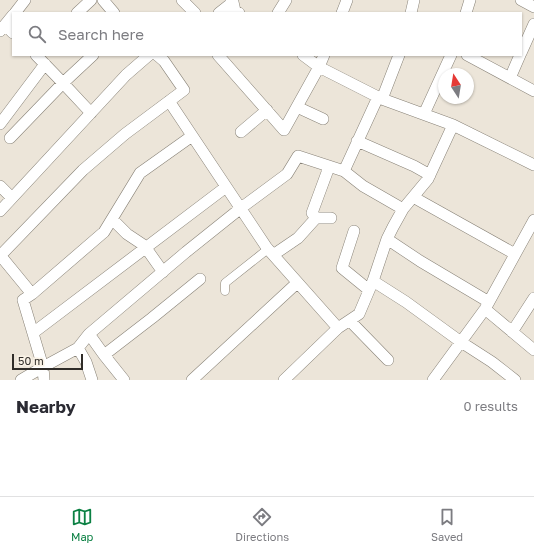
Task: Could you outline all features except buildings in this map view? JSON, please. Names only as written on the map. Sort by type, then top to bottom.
[{"type":"street","points":[[16,12],[25,0]]},
{"type":"street","points":[[79,12],[90,0]]},
{"type":"street","points":[[103,0],[113,12]]},
{"type":"street","points":[[182,0],[194,12]]},
{"type":"street","points":[[279,12],[286,0]]},
{"type":"street","points":[[342,12],[347,0]]},
{"type":"street","points":[[411,12],[414,0]]},
{"type":"street","points":[[466,12],[470,0]]},
{"type":"street","points":[[521,0],[534,7]]},
{"type":"street","points":[[220,12],[232,1],[235,11],[237,12]]},
{"type":"street","points":[[6,30],[12,17]]},
{"type":"street","points":[[522,52],[534,24]]},
{"type":"street","points":[[37,56],[91,113]]},
{"type":"street","points":[[10,138],[92,56]]},
{"type":"street","points":[[0,211],[126,75],[148,56]]},
{"type":"street","points":[[221,56],[284,130],[324,56]]},
{"type":"street","points":[[304,56],[319,67],[380,98],[452,125],[534,165]]},
{"type":"street","points":[[344,172],[399,56]]},
{"type":"street","points":[[424,114],[451,56]]},
{"type":"street","points":[[469,56],[534,92]]},
{"type":"street","points":[[510,78],[520,56]]},
{"type":"street","points":[[32,294],[0,256],[83,170],[125,134],[184,90],[164,57]]},
{"type":"street","points":[[0,124],[45,64]]},
{"type":"street","points":[[169,101],[270,252],[338,328]]},
{"type":"street","points":[[297,107],[322,119]]},
{"type":"street","points":[[241,132],[267,110]]},
{"type":"street","points":[[284,380],[338,328],[359,314],[387,239],[403,209],[428,179],[452,125]]},
{"type":"street","points":[[44,380],[42,367],[23,300],[104,232],[140,173],[192,136]]},
{"type":"street","points":[[357,142],[414,166],[430,175]]},
{"type":"street","points":[[21,380],[78,348],[89,334],[163,272],[240,208],[287,174],[298,156],[344,172],[363,186],[403,209]]},
{"type":"street","points":[[316,218],[312,213],[329,166]]},
{"type":"street","points":[[0,186],[12,198]]},
{"type":"street","points":[[33,333],[226,187]]},
{"type":"street","points":[[413,197],[515,254]]},
{"type":"street","points":[[225,291],[225,283],[270,252],[298,238],[316,218],[330,218]]},
{"type":"street","points":[[112,219],[127,234],[146,248],[163,272]]},
{"type":"street","points":[[433,380],[487,305],[515,254],[532,227]]},
{"type":"street","points":[[354,231],[342,268],[371,285],[406,302],[461,342],[492,362],[515,380]]},
{"type":"street","points":[[387,239],[487,305],[512,332],[534,350]]},
{"type":"street","points":[[104,355],[200,279]]},
{"type":"street","points":[[192,380],[297,283]]},
{"type":"street","points":[[512,332],[534,298]]},
{"type":"street","points":[[350,321],[388,360]]},
{"type":"street","points":[[89,334],[124,380]]},
{"type":"street","points":[[78,348],[86,362],[92,380]]}]
